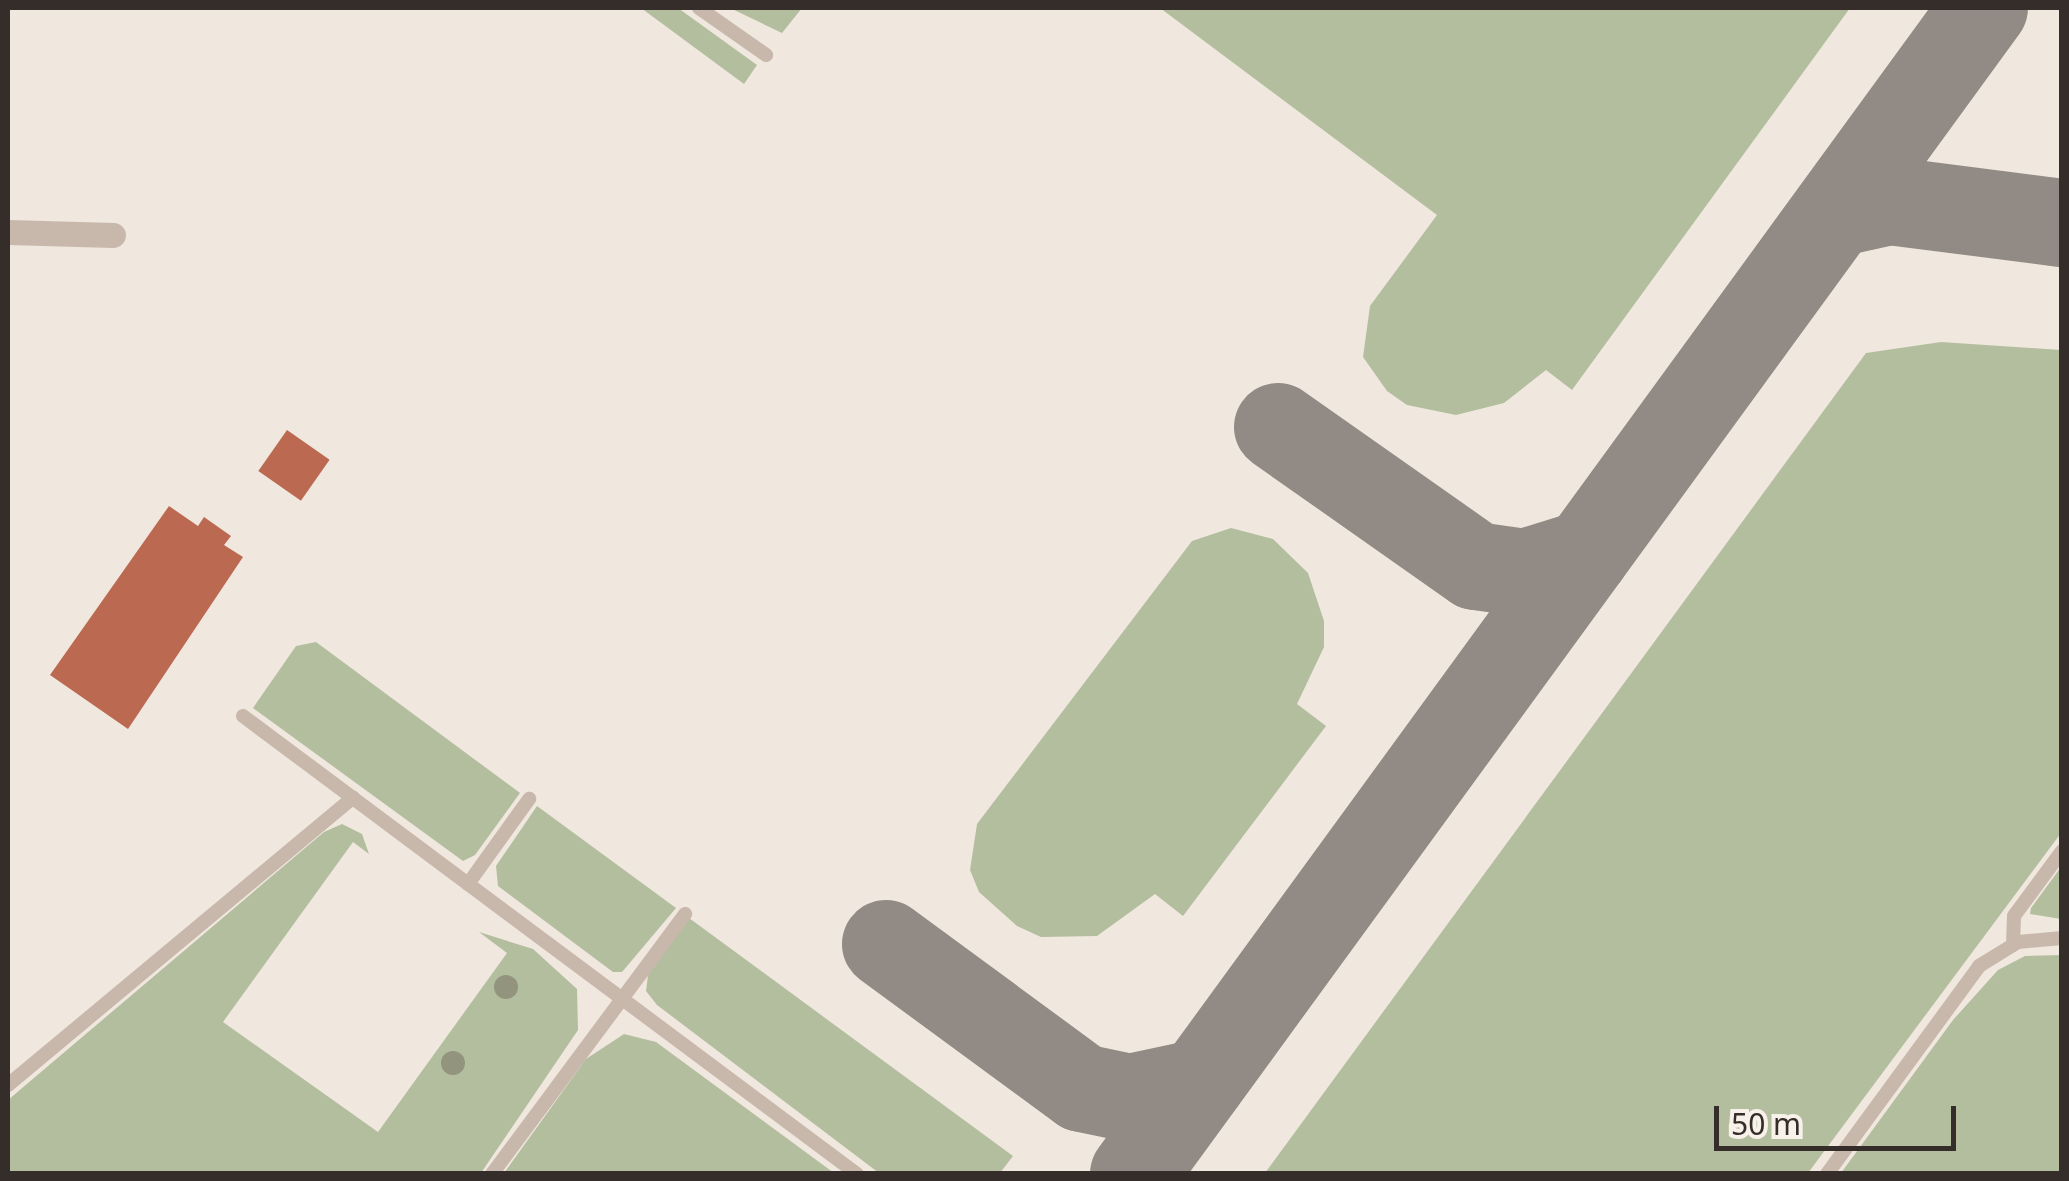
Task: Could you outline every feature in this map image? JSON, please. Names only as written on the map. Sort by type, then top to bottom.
[{"type":"street","points":[[8,232],[113,235]]},
{"type":"lane","points":[[699,8],[766,54]]},
{"type":"lane","points":[[243,716],[857,1174]]},
{"type":"lane","points":[[8,1085],[353,798]]},
{"type":"lane","points":[[468,884],[530,800]]},
{"type":"lane","points":[[2014,944],[2014,916],[2062,851]]},
{"type":"lane","points":[[492,1174],[684,914]]},
{"type":"lane","points":[[1826,1174],[1979,966],[2014,944],[2062,938]]},
{"type":"green space","points":[[641,8],[678,8],[757,65],[744,84]]},
{"type":"green space","points":[[730,8],[802,8],[782,33]]},
{"type":"green space","points":[[1160,8],[1850,8],[1572,390],[1546,370],[1504,403],[1456,415],[1407,405],[1387,391],[1363,357],[1370,306],[1437,215]]},
{"type":"green space","points":[[1941,342],[2061,350],[2061,833],[1808,1173],[1265,1173],[1866,353]]},
{"type":"green space","points":[[1231,528],[1273,539],[1308,573],[1324,621],[1324,647],[1297,704],[1326,726],[1183,916],[1155,894],[1097,936],[1041,937],[1017,926],[979,892],[970,870],[977,824],[1192,541]]},
{"type":"green space","points":[[316,642],[520,793],[475,855],[463,861],[253,708],[296,646]]},
{"type":"green space","points":[[537,806],[676,908],[622,972],[613,972],[498,886],[496,866]]},
{"type":"green space","points":[[342,824],[362,834],[369,854],[353,842],[223,1022],[378,1132],[507,953],[479,932],[533,949],[577,989],[578,1030],[481,1173],[8,1173],[8,1100],[324,832]]},
{"type":"green space","points":[[2061,867],[2061,919],[2030,914],[2031,908]]},
{"type":"green space","points":[[689,918],[1013,1156],[1000,1173],[879,1173],[657,1005],[646,991],[648,975]]},
{"type":"green space","points":[[2061,955],[2061,1173],[1841,1173],[1953,1020],[1998,970],[2025,956]]},
{"type":"green space","points":[[624,1034],[656,1042],[834,1173],[504,1173],[586,1059]]},
{"type":"building","points":[[287,430],[330,460],[301,501],[258,471]]},
{"type":"building","points":[[169,506],[198,526],[204,517],[231,536],[224,545],[243,557],[128,729],[50,675]]},
{"type":"taxiway","points":[[1134,1174],[1984,8]]},
{"type":"taxiway","points":[[1835,213],[1890,201],[2062,223]]},
{"type":"taxiway","points":[[1278,427],[1476,566],[1525,573],[1586,554]]},
{"type":"taxiway","points":[[886,944],[1082,1088],[1130,1098],[1200,1083]]}]
